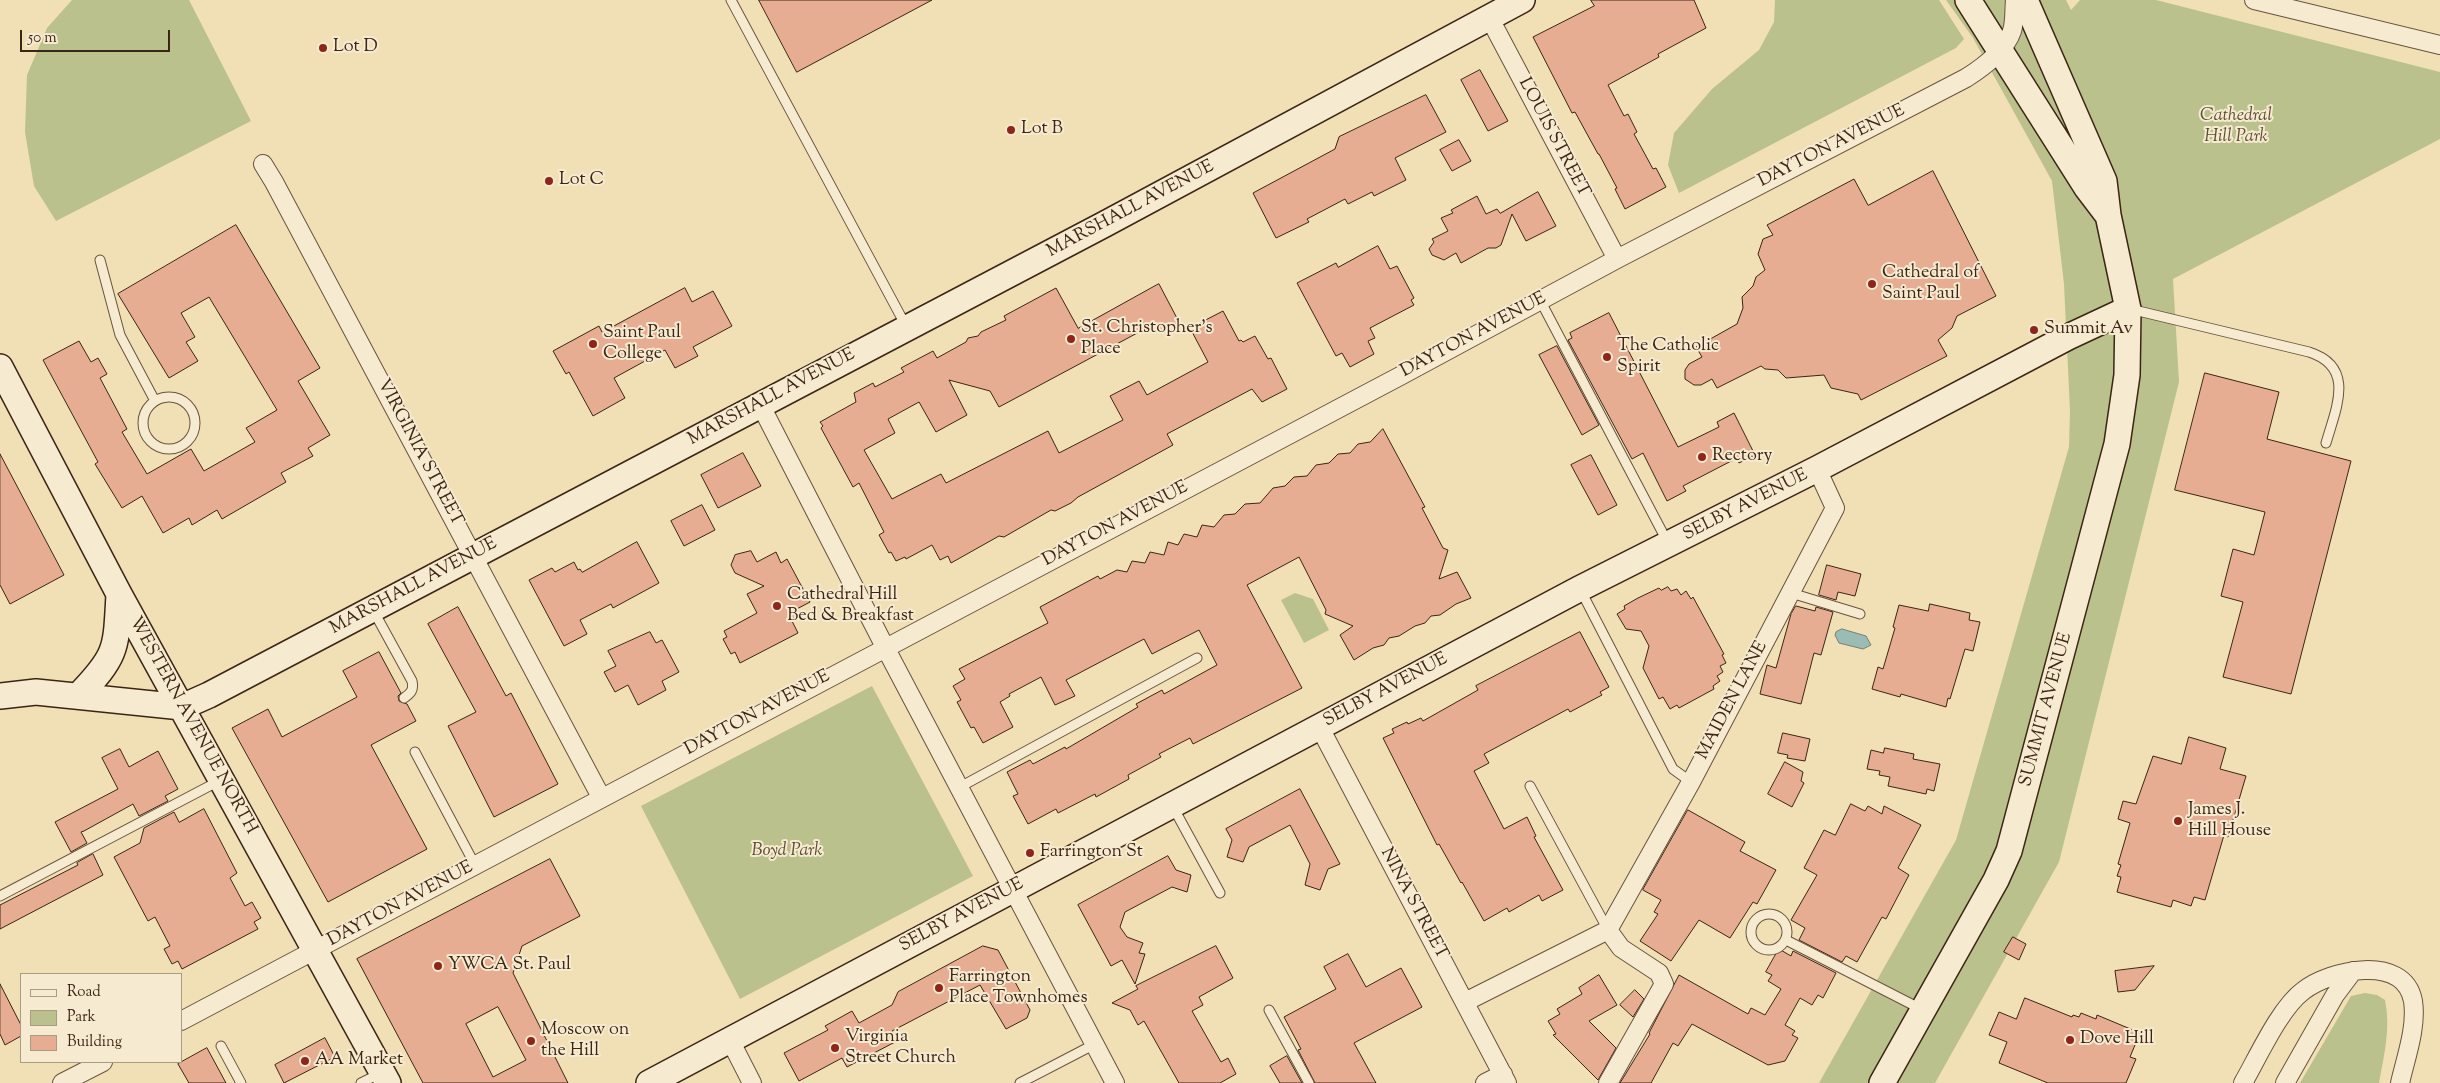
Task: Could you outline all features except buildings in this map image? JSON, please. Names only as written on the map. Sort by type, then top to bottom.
[{"type":"street","name":"MARSHALL AVENUE","points":[[182,707],[610,485],[760,404],[1131,210],[1522,0]]},
{"type":"street","points":[[1968,0],[2088,188],[2108,215]]},
{"type":"street","name":"DAYTON AVENUE","points":[[182,1020],[1617,259],[1966,78],[1981,68],[1999,50],[2012,31],[2015,0]]},
{"type":"street","name":"SUMMIT AVENUE","points":[[1882,1083],[1996,880],[2009,851],[2117,444],[2127,375],[2128,309],[2108,215],[2104,181],[2025,0]]},
{"type":"street","points":[[2254,0],[2298,5],[2440,45]]},
{"type":"street","name":"LOUIS STREET","points":[[1489,17],[1617,259]]},
{"type":"street","name":"VIRGINIA STREET","points":[[263,164],[601,797]]},
{"type":"street","name":"SELBY AVENUE","points":[[648,1083],[1579,589],[1670,545],[2060,342],[2128,309]]},
{"type":"street","name":"WESTERN AVENUE NORTH","points":[[0,367],[119,594],[315,951],[377,1080]]},
{"type":"street","points":[[760,404],[885,647],[1116,1083]]},
{"type":"street","name":"MAIDEN LANE","points":[[1608,930],[1691,782],[1834,508],[1816,470]]},
{"type":"street","points":[[78,696],[102,671],[112,656],[117,637],[119,594]]},
{"type":"street","points":[[0,696],[36,692],[182,707]]},
{"type":"street","name":"NINA STREET","points":[[1319,726],[1505,1078]]},
{"type":"street","points":[[1465,1002],[1608,930],[1621,948],[1659,973],[1664,984],[1608,1083]]},
{"type":"street","points":[[2243,1083],[2283,1014],[2301,992],[2314,983],[2334,975],[2372,969],[2398,977],[2412,998],[2414,1010],[2400,1083]]},
{"type":"street","points":[[2285,1083],[2335,995],[2353,971]]},
{"type":"street","points":[[730,1040],[752,1083]]},
{"type":"street","points":[[62,1083],[101,1063]]},
{"type":"street","points":[[1485,1083],[1505,1078]]},
{"type":"lane","points":[[731,0],[907,327]]},
{"type":"lane","points":[[100,260],[120,336],[155,401]]},
{"type":"lane","points":[[1540,300],[1670,545]]},
{"type":"lane","points":[[2128,309],[2309,352],[2327,360],[2332,366],[2340,388],[2326,442]]},
{"type":"lane","points":[[163,397],[172,397],[188,405],[193,412],[194,429],[184,444],[168,449],[152,443],[147,437],[143,421],[149,406],[155,401],[163,397]]},
{"type":"lane","points":[[1579,589],[1673,769],[1691,782]]},
{"type":"lane","points":[[1790,594],[1860,614]]},
{"type":"lane","points":[[372,608],[412,681],[413,688],[411,693],[404,698]]},
{"type":"lane","points":[[960,787],[1196,658]]},
{"type":"lane","points":[[415,752],[475,865]]},
{"type":"lane","points":[[0,896],[222,780]]},
{"type":"lane","points":[[1530,786],[1608,930]]},
{"type":"lane","points":[[1172,804],[1220,893]]},
{"type":"lane","points":[[1771,914],[1776,915],[1785,923],[1787,928],[1786,940],[1777,948],[1771,950],[1760,947],[1752,938],[1753,925],[1760,917],[1771,914]]},
{"type":"lane","points":[[1786,940],[1923,1010]]},
{"type":"lane","points":[[1269,1010],[1309,1083]]},
{"type":"lane","points":[[1020,1083],[1095,1044]]},
{"type":"lane","points":[[221,1046],[241,1083]]},
{"type":"green space","points":[[72,0],[189,0],[251,121],[56,221],[34,186],[25,132],[27,75],[47,28]]},
{"type":"green space","points":[[1775,0],[1939,0],[1964,39],[1956,48],[1679,193],[1668,165],[1674,133],[1712,89],[1759,50],[1774,22]]},
{"type":"green space","name":"Cathedral Hill Park","points":[[1946,0],[2066,0],[2071,10],[2080,0],[2156,0],[2440,72],[2440,139],[2173,279],[2179,382],[2059,862],[1935,1083],[1819,1083],[1956,840],[2069,447],[2070,411],[2064,284],[2052,181],[1973,38]]},
{"type":"green space","points":[[1295,593],[1313,599],[1329,630],[1304,643],[1281,600]]},
{"type":"green space","name":"Boyd Park","points":[[872,686],[973,876],[740,999],[641,806]]},
{"type":"green space","points":[[2365,993],[2377,995],[2385,1000],[2387,1010],[2386,1042],[2379,1083],[2300,1083],[2351,996]]},
{"type":"water","points":[[1842,629],[1866,636],[1871,645],[1863,649],[1839,643],[1835,635],[1836,632]]},
{"type":"place","name":"Lot D","points":[[323,48]]},
{"type":"place","name":"Lot B","points":[[1011,130]]},
{"type":"place","name":"Lot C","points":[[549,181]]},
{"type":"place","name":"Cathedral of Saint Paul","points":[[1872,284]]},
{"type":"place","name":"Summit Av","points":[[2034,330]]},
{"type":"place","name":"St. Christopher's Place","points":[[1071,339]]},
{"type":"place","name":"Saint Paul College","points":[[593,344]]},
{"type":"place","name":"The Catholic Spirit","points":[[1607,357]]},
{"type":"place","name":"Rectory","points":[[1702,457]]},
{"type":"place","name":"Cathedral Hill Bed & Breakfast","points":[[777,606]]},
{"type":"place","name":"James J. Hill House","points":[[2178,821]]},
{"type":"place","name":"Farrington St","points":[[1030,853]]},
{"type":"place","name":"YWCA St. Paul","points":[[438,966]]},
{"type":"place","name":"Farrington Place Townhomes","points":[[939,988]]},
{"type":"place","name":"Dove Hill","points":[[2070,1040]]},
{"type":"place","name":"Moscow on the Hill","points":[[531,1041]]},
{"type":"place","name":"Virginia Street Church","points":[[835,1048]]},
{"type":"place","name":"AA Market","points":[[305,1061]]}]
